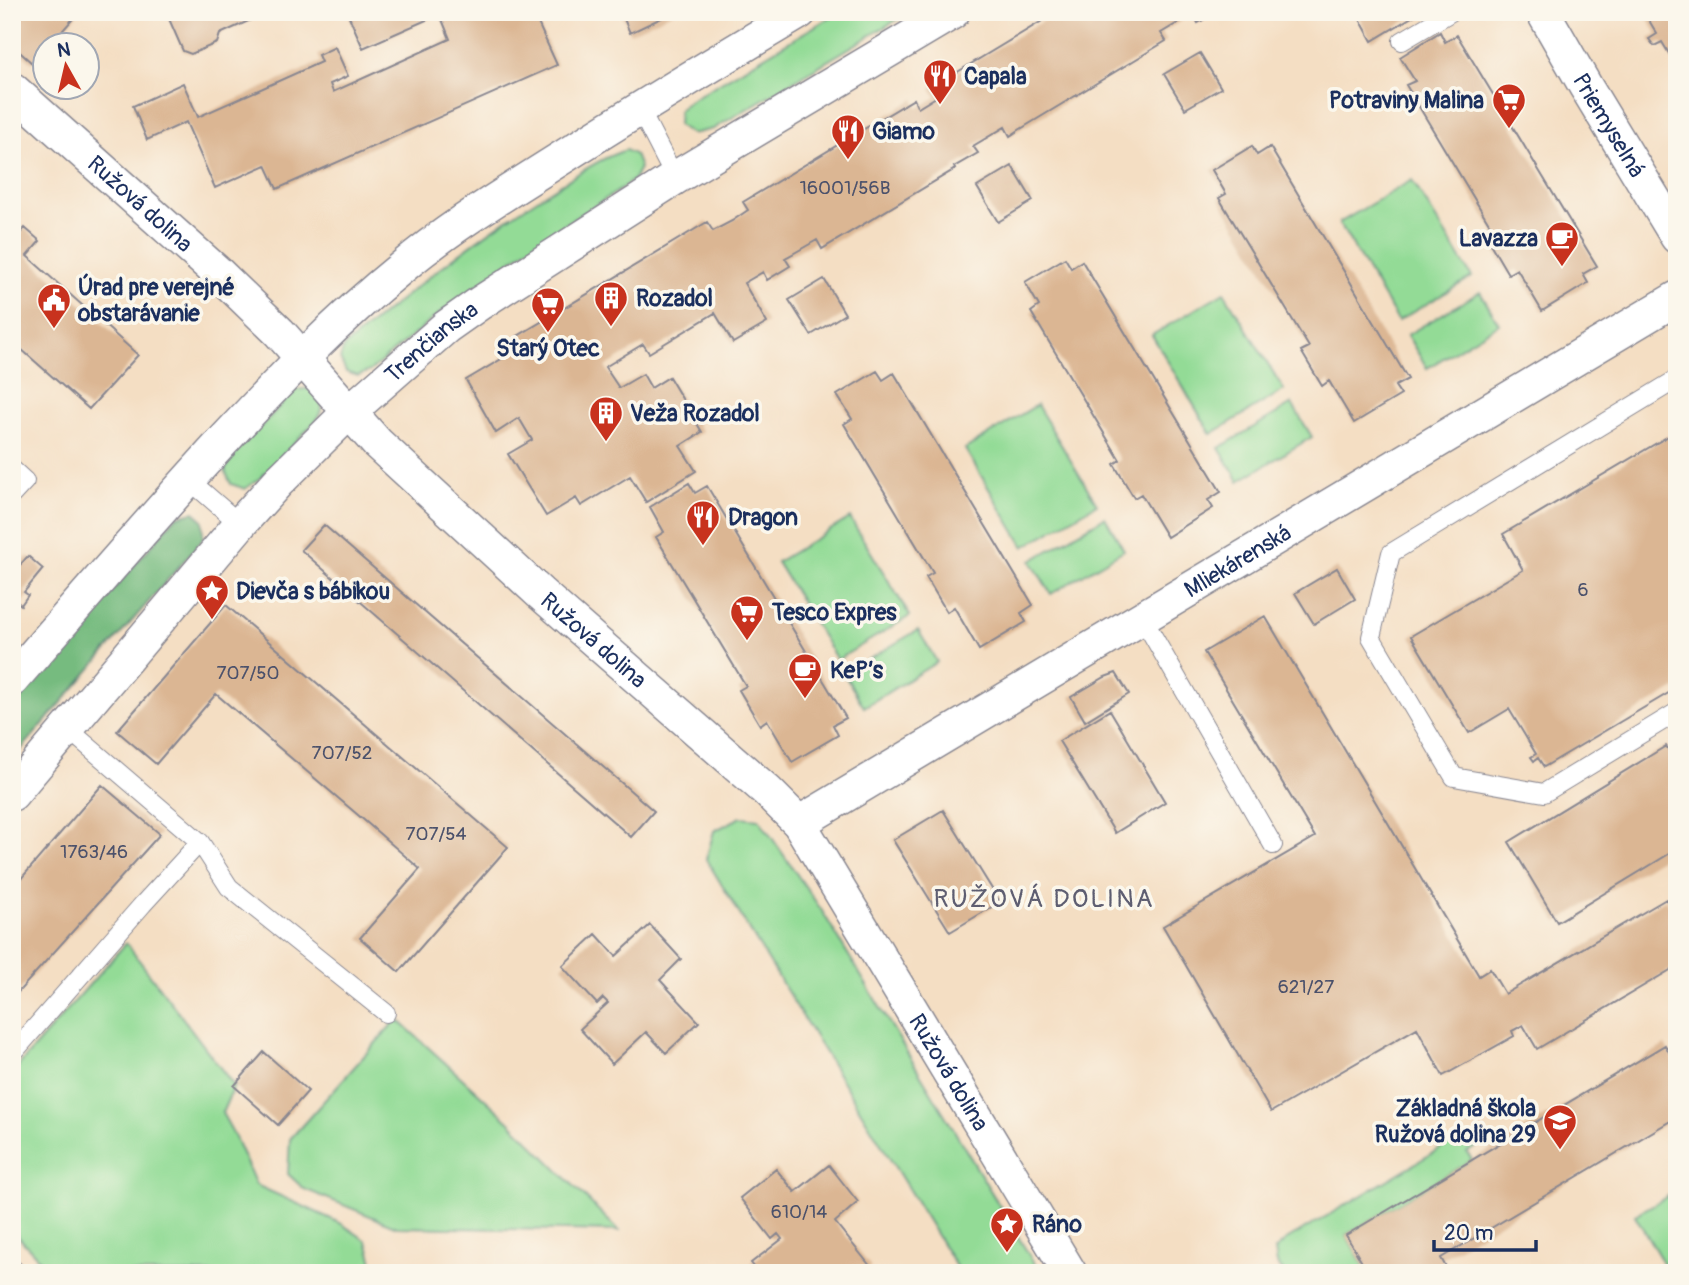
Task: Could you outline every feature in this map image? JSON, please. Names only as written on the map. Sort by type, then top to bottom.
[{"type":"street","points":[[12,680],[188,479],[302,357],[356,306],[436,240],[476,212],[639,108],[800,12]]},
{"type":"street","name":"Trenčianska","points":[[12,794],[278,482],[349,412],[446,327],[675,178],[953,12]]},
{"type":"street","name":"Priemyselná","points":[[1543,12],[1677,237]]},
{"type":"street","name":"Ružová dolina","points":[[12,89],[217,272],[279,332],[377,443],[540,593],[767,791],[799,823],[1070,1273]]},
{"type":"street","name":"Mliekárenská","points":[[799,823],[1677,298]]},
{"type":"lane","points":[[1402,41],[1451,12]]},
{"type":"lane","points":[[639,108],[675,178]]},
{"type":"lane","points":[[1677,379],[1391,553],[1371,637],[1454,777],[1544,793],[1677,712]]},
{"type":"lane","points":[[12,469],[25,481],[12,495]]},
{"type":"lane","points":[[188,479],[240,524]]},
{"type":"lane","points":[[1142,617],[1273,845]]},
{"type":"lane","points":[[68,729],[200,842],[229,887],[386,1013]]},
{"type":"lane","points":[[15,1044],[200,842]]},
{"type":"lane","points":[[12,1268],[17,1273]]},
{"type":"green space","points":[[839,12],[910,12],[713,129],[692,134],[678,125],[679,110],[689,101]]},
{"type":"green space","points":[[626,150],[635,155],[640,168],[634,179],[623,188],[537,242],[440,313],[370,371],[358,376],[346,372],[340,359],[344,347],[420,284],[527,206],[589,167]]},
{"type":"green space","points":[[1412,180],[1472,277],[1398,321],[1339,223]]},
{"type":"green space","points":[[1224,292],[1284,390],[1211,434],[1152,335]]},
{"type":"green space","points":[[1480,292],[1499,324],[1427,368],[1407,335]]},
{"type":"green space","points":[[311,388],[320,395],[322,408],[317,420],[260,478],[245,489],[231,484],[225,471],[231,457],[296,390]]},
{"type":"green space","points":[[1292,404],[1312,437],[1239,481],[1219,448]]},
{"type":"green space","points":[[1037,405],[1097,504],[1024,547],[965,449]]},
{"type":"green space","points":[[194,512],[203,520],[203,539],[12,760],[12,707],[177,516]]},
{"type":"green space","points":[[1105,517],[1124,550],[1051,594],[1031,561]]},
{"type":"green space","points":[[850,518],[910,616],[837,660],[777,562]]},
{"type":"green space","points":[[918,630],[937,662],[864,707],[844,674]]},
{"type":"green space","points":[[741,817],[759,819],[822,911],[1040,1273],[960,1273],[706,859],[714,831]]},
{"type":"green space","points":[[126,943],[234,1086],[222,1113],[256,1185],[340,1223],[367,1241],[376,1273],[52,1273],[12,1230],[12,1073]]},
{"type":"green space","points":[[397,1019],[509,1121],[619,1231],[397,1227],[304,1189],[288,1174],[290,1139]]},
{"type":"green space","points":[[1468,1139],[1476,1147],[1467,1152],[1472,1160],[1346,1235],[1367,1271],[1364,1273],[1285,1273],[1277,1264],[1275,1250],[1285,1241],[1453,1141]]},
{"type":"green space","points":[[1677,1191],[1677,1273],[1669,1273],[1635,1215]]},
{"type":"building","points":[[12,12],[79,12],[61,32],[32,32],[32,63],[12,45]]},
{"type":"building","points":[[166,12],[268,12],[220,34],[217,43],[191,54],[183,51]]},
{"type":"building","points":[[347,12],[428,12],[431,18],[363,48]]},
{"type":"building","points":[[439,12],[533,12],[557,65],[277,189],[266,165],[215,188],[186,122],[147,140],[133,106],[183,83],[198,117],[321,62],[318,55],[335,47],[348,76],[330,84],[333,92],[450,39]]},
{"type":"building","points":[[621,12],[674,12],[630,33]]},
{"type":"building","points":[[1057,12],[1216,12],[1198,23],[1193,14],[1161,33],[1166,41],[1010,136],[1005,127],[973,146],[978,153],[954,167],[955,169],[822,249],[817,240],[785,258],[790,266],[767,280],[763,272],[744,283],[767,323],[733,343],[715,313],[649,353],[643,344],[605,367],[619,388],[643,374],[651,388],[669,377],[702,432],[680,446],[696,471],[646,502],[630,476],[581,506],[576,498],[546,516],[508,454],[532,440],[519,418],[496,433],[466,380],[513,352],[508,342],[707,222],[713,231],[732,221],[748,210],[743,202],[914,99],[918,108],[936,97],[931,88]]},
{"type":"building","points":[[1356,12],[1420,12],[1372,41]]},
{"type":"building","points":[[1644,12],[1677,12],[1677,67],[1662,42],[1654,46],[1649,39],[1657,34]]},
{"type":"building","points":[[1440,32],[1445,42],[1457,35],[1597,266],[1583,274],[1588,283],[1542,311],[1517,269],[1508,274],[1488,240],[1496,235],[1406,85],[1415,81],[1400,57]]},
{"type":"building","points":[[1200,53],[1221,88],[1185,109],[1164,74]]},
{"type":"building","points":[[1252,146],[1257,155],[1270,147],[1408,379],[1395,386],[1401,395],[1354,423],[1329,381],[1322,386],[1301,351],[1309,347],[1219,198],[1226,194],[1212,170]]},
{"type":"building","points":[[1012,166],[1033,201],[998,222],[977,187]]},
{"type":"building","points":[[25,228],[40,241],[27,256],[138,355],[89,409],[12,341],[12,242]]},
{"type":"building","points":[[1065,258],[1071,268],[1082,261],[1221,492],[1208,500],[1213,508],[1167,537],[1141,494],[1134,498],[1114,464],[1120,460],[1031,312],[1039,306],[1025,282]]},
{"type":"building","points":[[824,279],[845,314],[811,335],[789,300]]},
{"type":"building","points":[[877,371],[883,380],[894,373],[1033,605],[1021,613],[1026,622],[979,650],[954,607],[947,612],[926,577],[933,573],[844,424],[852,419],[837,395]]},
{"type":"building","points":[[1677,431],[1677,688],[1544,767],[1538,758],[1534,761],[1531,757],[1536,754],[1509,709],[1469,733],[1411,636],[1523,570],[1503,534]]},
{"type":"building","points":[[689,483],[695,493],[707,486],[846,718],[833,725],[838,735],[792,762],[767,720],[760,725],[739,690],[746,686],[656,537],[664,532],[650,507]]},
{"type":"building","points":[[324,525],[654,811],[631,837],[301,550]]},
{"type":"building","points":[[28,556],[43,569],[24,592],[28,595],[21,605],[16,601],[12,605],[12,574]]},
{"type":"building","points":[[1337,568],[1355,599],[1314,624],[1295,593]]},
{"type":"building","points":[[226,605],[508,847],[399,972],[360,938],[420,869],[365,821],[216,694],[156,764],[117,731]]},
{"type":"building","points":[[1265,616],[1479,976],[1490,969],[1505,994],[1666,899],[1677,918],[1677,966],[1537,1049],[1523,1025],[1512,1031],[1514,1036],[1443,1076],[1417,1028],[1271,1112],[1163,926],[1315,837],[1204,652]]},
{"type":"building","points":[[1116,673],[1129,694],[1085,721],[1071,697]]},
{"type":"building","points":[[1110,710],[1165,802],[1115,833],[1059,741]]},
{"type":"building","points":[[1666,746],[1677,763],[1677,849],[1557,922],[1509,842]]},
{"type":"building","points":[[102,785],[160,834],[12,999],[12,889]]},
{"type":"building","points":[[943,810],[1000,902],[950,932],[893,840]]},
{"type":"building","points":[[650,925],[681,959],[660,980],[699,1022],[666,1053],[646,1032],[612,1064],[580,1029],[608,1003],[603,998],[597,1004],[562,966],[596,934],[616,956]]},
{"type":"building","points":[[1665,1045],[1677,1066],[1677,1117],[1441,1258],[1449,1273],[1368,1273],[1346,1235]]},
{"type":"building","points":[[264,1052],[308,1091],[278,1125],[234,1086]]},
{"type":"building","points":[[829,1165],[858,1202],[835,1222],[871,1267],[863,1273],[759,1273],[751,1263],[782,1239],[778,1234],[772,1239],[740,1198],[776,1169],[795,1192]]},
{"type":"place","name":"Capala","points":[[940,106]]},
{"type":"place","name":"Potraviny Malina","points":[[1509,130]]},
{"type":"place","name":"Giamo","points":[[848,161]]},
{"type":"place","name":"Lavazza","points":[[1562,268]]},
{"type":"place","name":"Rozadol","points":[[611,328]]},
{"type":"place","name":"Úrad pre verejné obstarávanie","points":[[54,330]]},
{"type":"place","name":"Starý Otec","points":[[548,334]]},
{"type":"place","name":"Veža Rozadol","points":[[606,443]]},
{"type":"place","name":"Dragon","points":[[703,547]]},
{"type":"place","name":"Dievča s bábikou","points":[[212,621]]},
{"type":"place","name":"Tesco Expres","points":[[747,642]]},
{"type":"place","name":"KeP’s","points":[[805,700]]},
{"type":"place","name":"Základná škola Ružová dolina 29","points":[[1560,1151]]},
{"type":"place","name":"Ráno","points":[[1007,1254]]},
{"type":"district","name":"RUŽOVÁ DOLINA","points":[[1044,899]]}]
